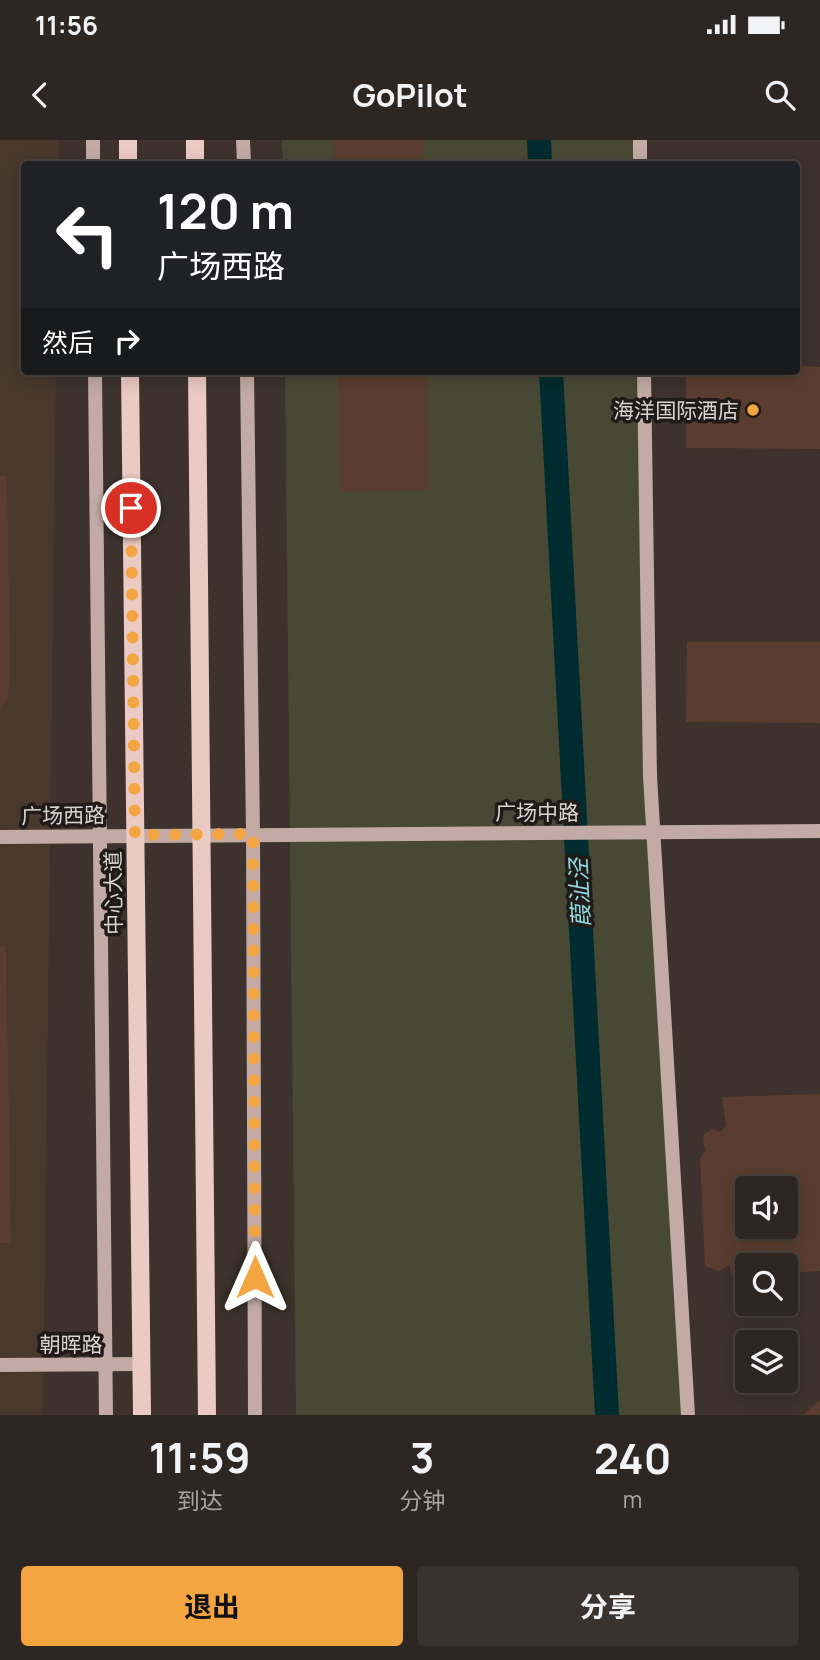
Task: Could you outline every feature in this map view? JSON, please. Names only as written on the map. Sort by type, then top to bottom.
[{"type":"main road","points":[[93,140],[93,161]]},
{"type":"main road","points":[[128,140],[128,161]]},
{"type":"main road","points":[[195,140],[195,161]]},
{"type":"main road","points":[[243,140],[244,161]]},
{"type":"main road","points":[[640,140],[640,161]]},
{"type":"main road","points":[[95,375],[106,1415]]},
{"type":"main road","name":"中心大道","points":[[130,375],[142,1415]]},
{"type":"main road","points":[[197,375],[207,1415]]},
{"type":"main road","points":[[247,375],[253,834],[255,1415]]},
{"type":"main road","points":[[644,375],[650,776],[688,1415]]},
{"type":"main road","name":"广场中路","points":[[253,834],[820,831]]},
{"type":"main road","name":"广场西路","points":[[0,837],[253,834]]},
{"type":"main road","name":"朝晖路","points":[[0,1365],[141,1364]]},
{"type":"shaded area","points":[[0,140],[59,140],[59,161],[21,161],[21,375],[56,375],[43,1415],[0,1415]]},
{"type":"green space","points":[[282,140],[640,140],[640,161],[283,161]]},
{"type":"green space","points":[[285,375],[644,375],[650,776],[688,1415],[296,1415]]},
{"type":"building","points":[[334,140],[423,140],[423,161],[334,161]]},
{"type":"building","name":"海洋国际酒店","points":[[800,366],[820,367],[820,449],[686,448],[686,375],[800,375]]},
{"type":"building","points":[[338,375],[427,375],[429,490],[340,492]]},
{"type":"building","points":[[0,476],[7,476],[10,678],[7,699],[0,711]]},
{"type":"building","points":[[687,642],[820,642],[820,723],[686,722]]},
{"type":"building","points":[[0,946],[6,946],[11,1243],[0,1243]]},
{"type":"building","points":[[820,1094],[820,1271],[798,1272],[798,1253],[735,1253],[735,1277],[732,1277],[730,1265],[718,1271],[705,1266],[700,1159],[706,1150],[704,1134],[712,1129],[721,1132],[726,1125],[722,1097]]},
{"type":"building","points":[[820,1400],[820,1415],[803,1415]]},
{"type":"waterway","name":"葭沚泾","points":[[539,140],[540,161]]},
{"type":"waterway","name":"葭沚泾","points":[[551,375],[607,1415]]},
{"type":"place","name":"海洋国际酒店","points":[[753,410]]},
{"type":"route","points":[[131,508],[135,835],[253,834],[255,1277]]}]
